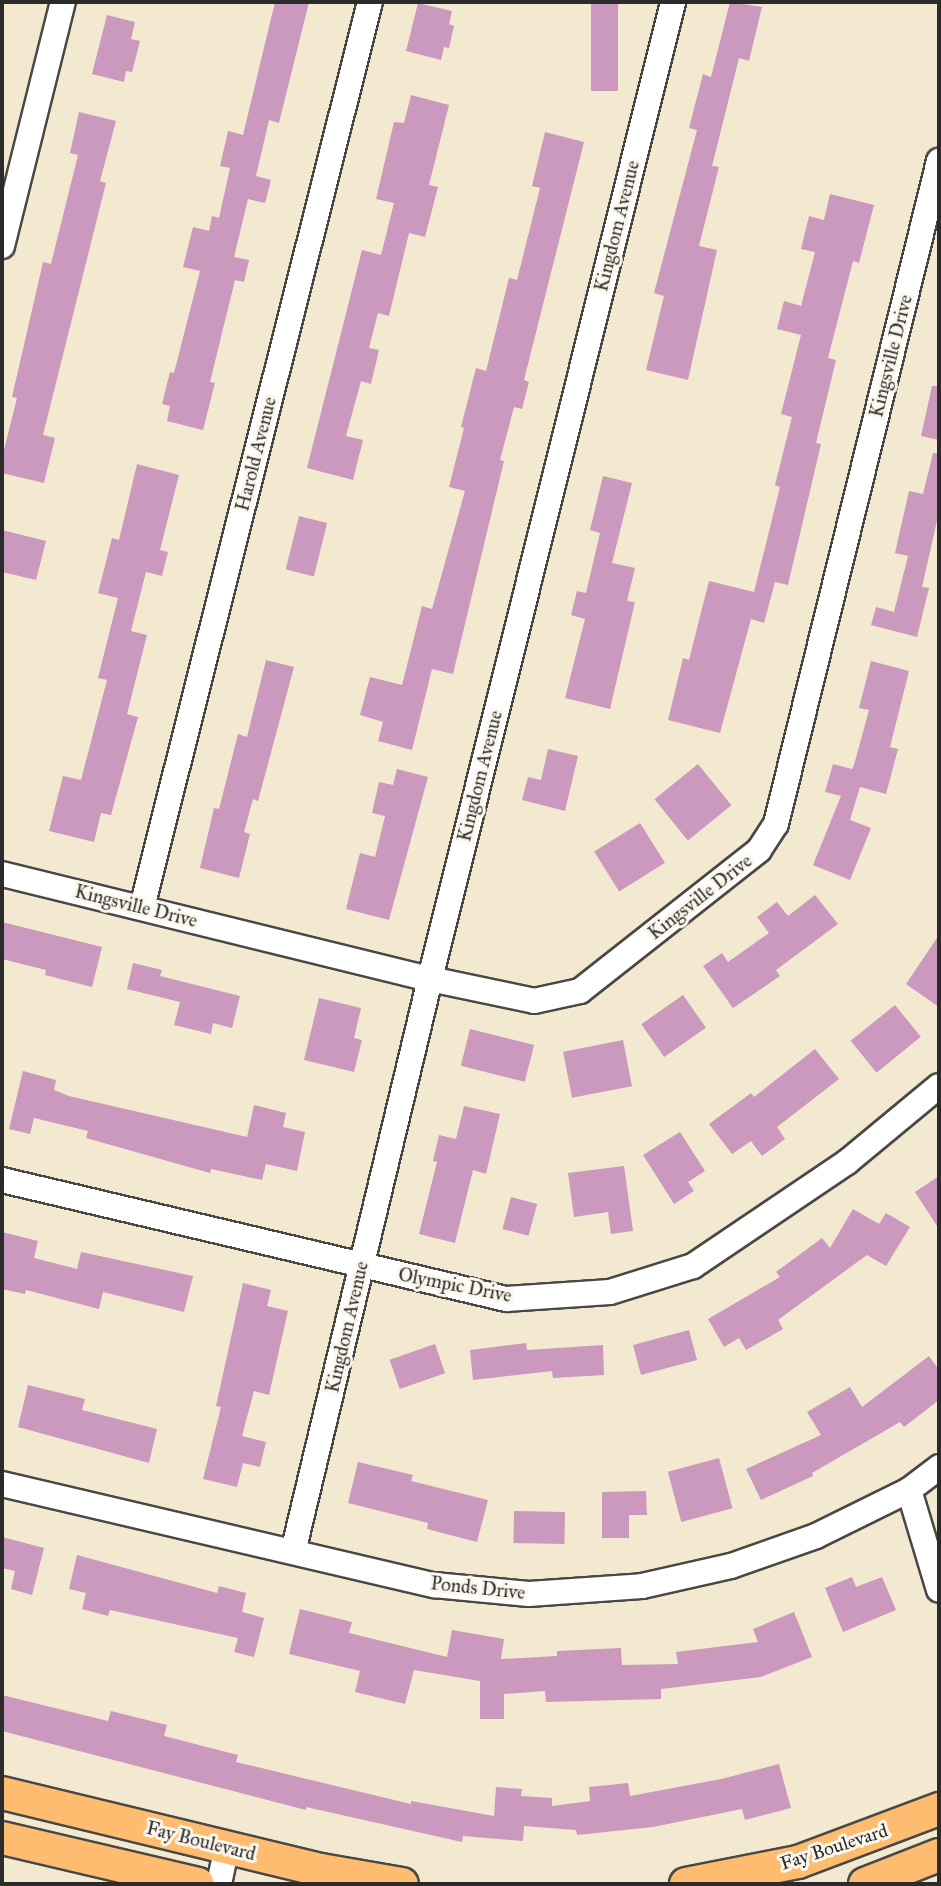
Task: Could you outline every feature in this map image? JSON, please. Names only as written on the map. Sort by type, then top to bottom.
[{"type":"main road","name":"Fay Boulevard","points":[[2,1793],[321,1870],[402,1884]]},
{"type":"main road","name":"Fay Boulevard","points":[[686,1884],[798,1862],[939,1810]]},
{"type":"main road","points":[[2,1838],[198,1884]]},
{"type":"main road","points":[[865,1884],[939,1856]]},
{"type":"street","points":[[2,246],[63,2]]},
{"type":"street","name":"Harold Avenue","points":[[142,907],[370,2]]},
{"type":"street","name":"Kingdom Avenue","points":[[293,1552],[430,979],[673,2]]},
{"type":"street","name":"Kingsville Drive","points":[[2,874],[430,979],[534,1001],[580,992],[759,850],[776,824],[939,161]]},
{"type":"street","name":"Olympic Drive","points":[[2,1180],[506,1299],[610,1292],[694,1266],[847,1162],[939,1086]]},
{"type":"street","name":"Ponds Drive","points":[[2,1483],[434,1585],[529,1594],[642,1586],[731,1566],[816,1536],[909,1490],[939,1467]]},
{"type":"street","points":[[909,1490],[939,1590]]},
{"type":"street","points":[[219,1884],[227,1847]]},
{"type":"building","points":[[275,2],[309,2],[279,123],[269,120],[256,176],[271,180],[265,203],[248,199],[234,257],[249,260],[244,282],[235,280],[210,382],[215,383],[203,430],[167,421],[170,406],[162,404],[170,372],[174,373],[200,271],[183,267],[193,227],[209,231],[212,216],[219,218],[230,168],[220,166],[228,131],[243,135]]},
{"type":"building","points":[[591,2],[618,2],[618,91],[591,91]]},
{"type":"building","points":[[730,2],[762,7],[749,61],[739,58],[712,166],[719,167],[699,246],[717,250],[688,380],[646,370],[664,296],[654,293],[697,130],[689,128],[703,74],[711,77]]},
{"type":"building","points":[[418,3],[452,11],[449,24],[454,26],[449,48],[444,47],[441,60],[406,51]]},
{"type":"building","points":[[107,15],[135,22],[131,39],[140,41],[132,72],[126,71],[124,82],[92,74]]},
{"type":"building","points":[[411,95],[449,105],[429,185],[438,187],[425,237],[409,233],[389,316],[378,313],[369,348],[379,350],[371,384],[361,381],[346,436],[363,440],[353,480],[307,468],[362,250],[381,255],[394,203],[376,199],[394,122],[404,123]]},
{"type":"building","points":[[79,112],[116,121],[100,181],[106,183],[43,435],[55,438],[44,483],[2,473],[2,458],[17,398],[12,397],[43,262],[51,264],[78,155],[70,153]]},
{"type":"building","points":[[545,132],[584,142],[524,380],[529,382],[522,409],[514,407],[500,460],[504,461],[453,674],[432,669],[412,750],[378,741],[383,722],[360,715],[370,677],[402,685],[422,606],[432,609],[465,491],[449,487],[464,428],[461,427],[476,368],[486,371],[509,278],[517,280],[540,188],[532,186]]},
{"type":"building","points":[[830,194],[874,205],[859,263],[853,261],[828,358],[836,360],[816,443],[821,444],[788,585],[775,582],[764,623],[751,619],[720,733],[668,720],[683,658],[689,660],[709,581],[754,592],[780,487],[775,485],[792,417],[781,414],[801,335],[777,329],[784,301],[801,306],[815,252],[801,249],[809,216],[824,220]]},
{"type":"building","points":[[932,386],[939,386],[939,440],[921,436]]},
{"type":"building","points":[[933,453],[939,454],[939,512],[922,587],[929,588],[917,637],[871,625],[876,607],[894,612],[908,556],[895,553],[909,491],[923,494]]},
{"type":"building","points":[[137,464],[179,475],[160,550],[168,552],[162,576],[146,572],[131,631],[147,635],[127,714],[138,717],[111,815],[101,813],[94,842],[49,831],[63,776],[81,780],[107,680],[98,678],[118,598],[98,593],[112,538],[119,540]]},
{"type":"building","points":[[603,476],[632,483],[612,563],[635,568],[627,601],[635,602],[610,709],[565,698],[585,619],[571,615],[577,591],[586,593],[600,533],[590,530]]},
{"type":"building","points":[[299,516],[327,523],[314,576],[286,569]]},
{"type":"building","points":[[2,530],[46,541],[36,580],[2,572]]},
{"type":"building","points":[[266,660],[294,667],[258,801],[253,799],[244,832],[250,834],[239,878],[200,868],[214,808],[219,809],[238,734],[247,737]]},
{"type":"building","points":[[871,661],[909,671],[890,747],[898,749],[886,794],[860,787],[850,820],[871,828],[850,880],[813,865],[841,796],[825,792],[833,764],[852,769],[854,765],[869,710],[859,708]]},
{"type":"building","points":[[548,749],[578,756],[565,811],[522,800],[528,777],[541,780]]},
{"type":"building","points":[[698,764],[731,805],[688,840],[654,799]]},
{"type":"building","points":[[397,769],[428,777],[389,920],[346,909],[360,853],[375,857],[385,816],[372,813],[379,782],[393,785]]},
{"type":"building","points":[[640,823],[665,863],[619,891],[594,852]]},
{"type":"building","points":[[815,895],[838,924],[776,970],[780,976],[733,1008],[703,966],[722,953],[728,962],[769,933],[757,917],[777,902],[788,916]]},
{"type":"building","points":[[2,922],[102,947],[92,987],[45,975],[46,970],[2,959]]},
{"type":"building","points":[[939,935],[939,1007],[906,984]]},
{"type":"building","points":[[133,963],[162,970],[160,976],[240,996],[232,1028],[213,1023],[211,1034],[174,1025],[180,1002],[127,989]]},
{"type":"building","points":[[683,995],[706,1028],[664,1057],[641,1024]]},
{"type":"building","points":[[319,998],[361,1008],[354,1038],[362,1040],[354,1072],[304,1060]]},
{"type":"building","points":[[895,1005],[921,1037],[877,1073],[851,1041]]},
{"type":"building","points":[[470,1029],[534,1045],[525,1082],[461,1066]]},
{"type":"building","points":[[623,1040],[632,1086],[572,1098],[563,1052]]},
{"type":"building","points":[[815,1049],[839,1079],[777,1127],[785,1139],[762,1156],[751,1141],[732,1154],[709,1124],[751,1093],[754,1097]]},
{"type":"building","points":[[23,1071],[56,1080],[54,1090],[69,1096],[247,1137],[254,1105],[286,1113],[283,1127],[305,1132],[297,1171],[266,1164],[262,1180],[211,1169],[210,1173],[86,1138],[88,1131],[34,1118],[30,1134],[9,1129]]},
{"type":"building","points":[[464,1106],[500,1114],[486,1174],[473,1170],[455,1243],[419,1234],[437,1162],[433,1161],[439,1135],[456,1139]]},
{"type":"building","points":[[680,1132],[705,1171],[688,1182],[694,1191],[674,1204],[643,1155]]},
{"type":"building","points":[[624,1166],[633,1231],[611,1234],[608,1212],[574,1217],[568,1173]]},
{"type":"building","points":[[939,1176],[939,1229],[915,1192]]},
{"type":"building","points":[[511,1197],[537,1204],[529,1236],[502,1229]]},
{"type":"building","points":[[853,1209],[879,1224],[886,1213],[910,1227],[886,1266],[867,1255],[778,1320],[783,1329],[746,1350],[739,1338],[724,1347],[708,1319],[780,1277],[776,1272],[822,1238],[830,1248]]},
{"type":"building","points":[[2,1232],[38,1241],[34,1258],[77,1269],[81,1252],[193,1276],[184,1312],[103,1292],[99,1309],[26,1290],[25,1294],[2,1289]]},
{"type":"building","points":[[243,1283],[271,1290],[267,1306],[288,1311],[269,1395],[254,1391],[242,1436],[266,1442],[260,1467],[243,1463],[237,1487],[203,1479],[221,1407],[216,1406]]},
{"type":"building","points":[[689,1330],[697,1360],[641,1375],[633,1345]]},
{"type":"building","points":[[526,1343],[527,1350],[603,1345],[604,1375],[553,1378],[552,1371],[473,1380],[470,1350]]},
{"type":"building","points":[[435,1344],[445,1373],[400,1389],[390,1360]]},
{"type":"building","points":[[929,1356],[939,1370],[939,1400],[904,1427],[900,1422],[812,1473],[813,1476],[761,1500],[746,1469],[821,1435],[807,1412],[850,1387],[862,1407]]},
{"type":"building","points":[[28,1385],[85,1399],[82,1410],[157,1429],[149,1463],[18,1427]]},
{"type":"building","points":[[719,1458],[732,1508],[681,1522],[668,1472]]},
{"type":"building","points":[[358,1462],[413,1475],[411,1481],[488,1500],[477,1542],[427,1529],[428,1523],[348,1503]]},
{"type":"building","points":[[646,1491],[647,1515],[629,1515],[629,1538],[602,1538],[602,1492]]},
{"type":"building","points":[[514,1511],[565,1512],[564,1544],[513,1543]]},
{"type":"building","points":[[2,1537],[44,1548],[32,1595],[11,1589],[15,1571],[2,1568]]},
{"type":"building","points":[[77,1555],[217,1593],[219,1586],[246,1593],[242,1612],[264,1618],[254,1657],[234,1652],[238,1638],[110,1610],[108,1616],[82,1609],[86,1593],[69,1589]]},
{"type":"building","points":[[852,1577],[856,1587],[882,1577],[896,1610],[843,1632],[825,1588]]},
{"type":"building","points":[[300,1609],[352,1622],[349,1633],[447,1657],[452,1630],[504,1639],[501,1659],[557,1656],[557,1651],[621,1648],[622,1665],[678,1664],[676,1652],[758,1642],[753,1629],[794,1612],[812,1657],[761,1677],[661,1689],[661,1699],[546,1702],[545,1691],[504,1694],[504,1719],[480,1719],[480,1681],[414,1670],[405,1704],[355,1692],[360,1671],[289,1654]]},
{"type":"building","points":[[2,1695],[108,1721],[111,1711],[167,1725],[164,1736],[238,1755],[236,1762],[411,1804],[411,1801],[494,1816],[496,1787],[522,1789],[521,1796],[552,1798],[552,1806],[590,1801],[589,1787],[628,1783],[630,1796],[721,1779],[779,1764],[791,1808],[745,1820],[742,1809],[653,1827],[577,1835],[576,1830],[524,1826],[523,1841],[463,1836],[462,1842],[306,1807],[306,1810],[2,1731]]}]
